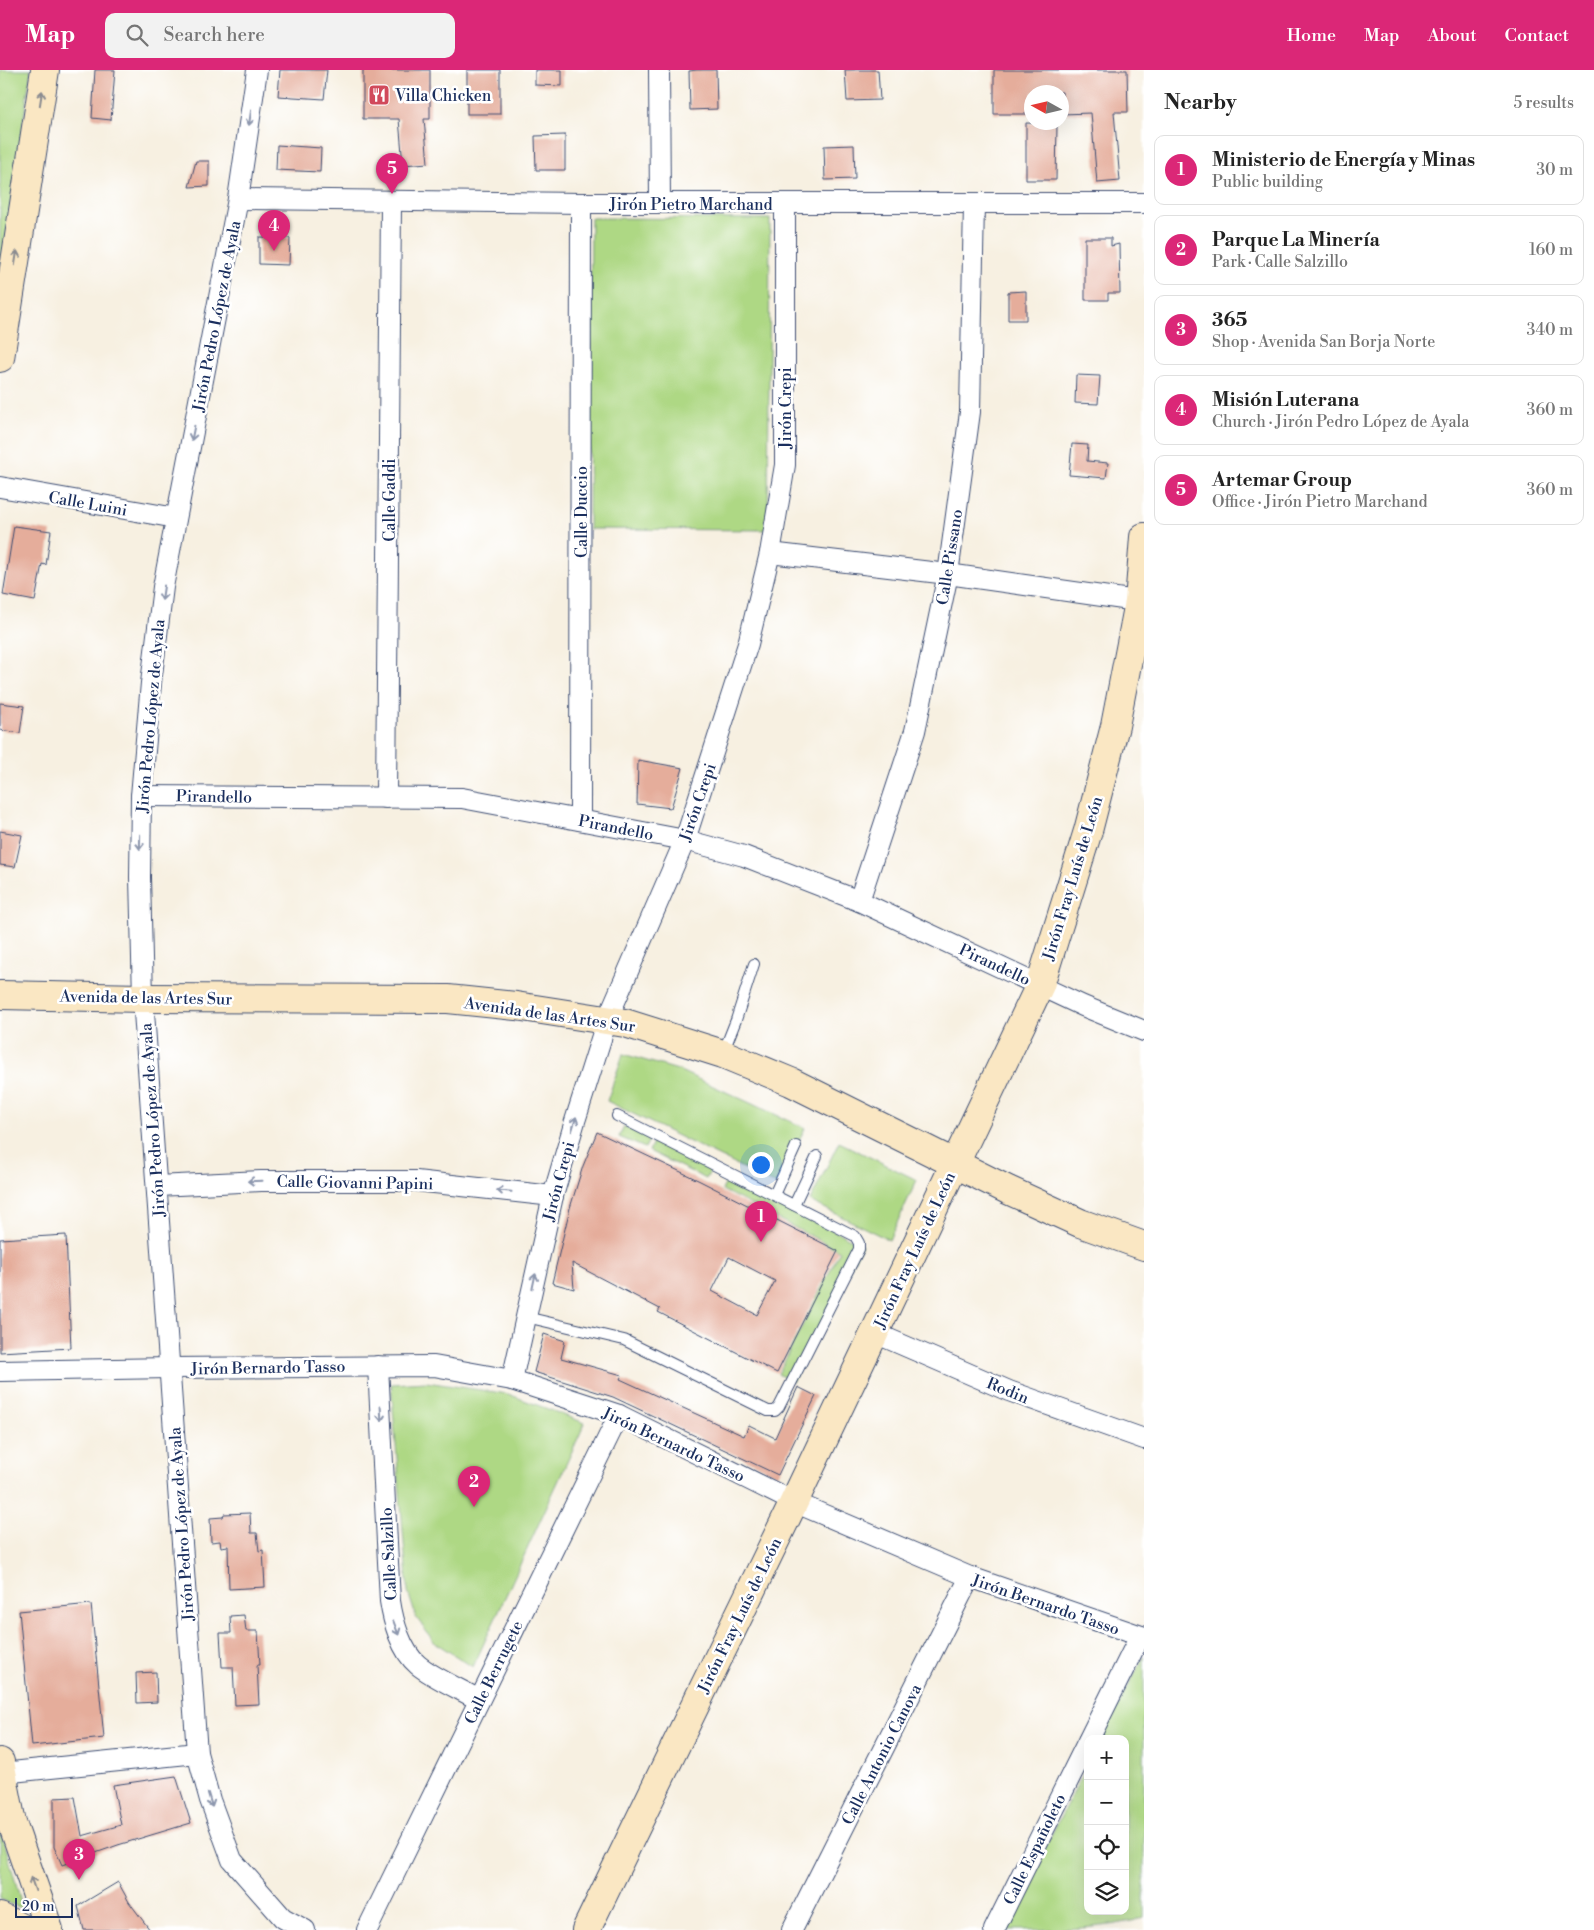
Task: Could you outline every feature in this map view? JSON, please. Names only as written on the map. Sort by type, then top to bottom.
[{"type":"street","points":[[0,358],[45,70]]},
{"type":"street","name":"Jirón Pedro López de Ayala","points":[[257,70],[238,199],[163,587],[141,796],[140,877],[144,998],[197,1753],[210,1800],[232,1860],[283,1918],[305,1930]]},
{"type":"street","points":[[658,70],[660,203]]},
{"type":"street","name":"Jirón Pietro Marchand","points":[[238,199],[581,204],[1144,204]]},
{"type":"street","name":"Calle Gaddi","points":[[386,798],[391,202]]},
{"type":"street","name":"Calle Pissano","points":[[859,901],[915,731],[948,574],[970,412],[974,203]]},
{"type":"street","name":"Calle Duccio","points":[[580,820],[581,204]]},
{"type":"street","name":"Jirón Crepi","points":[[512,1380],[553,1196],[607,1020],[685,840],[748,644],[770,552],[785,465],[785,204]]},
{"type":"street","name":"Calle Luini","points":[[0,487],[176,518]]},
{"type":"street","name":"Jirón Fray Luís de León","points":[[586,1930],[794,1502],[1040,985],[1088,831],[1115,726],[1142,602],[1144,536]]},
{"type":"street","points":[[770,552],[948,574],[1142,602]]},
{"type":"street","name":"Pirandello","points":[[141,796],[462,798],[685,840],[744,856],[859,901],[1083,1006],[1144,1031]]},
{"type":"street","name":"Avenida de las Artes Sur","points":[[0,995],[144,998],[448,999],[516,1006],[625,1023],[723,1054],[791,1082],[1080,1224],[1144,1246]]},
{"type":"street","name":"Calle Giovanni Papini","points":[[157,1186],[261,1181],[416,1181],[553,1196]]},
{"type":"street","name":"Rodin","points":[[874,1333],[1009,1391],[1144,1439]]},
{"type":"street","name":"Calle Salzillo","points":[[378,1366],[390,1601],[393,1623],[402,1643],[416,1664],[479,1700]]},
{"type":"street","name":"Jirón Bernardo Tasso","points":[[0,1371],[434,1366],[512,1380],[619,1415],[794,1502],[970,1577],[1142,1637]]},
{"type":"street","name":"Calle Berrugete","points":[[367,1930],[619,1415]]},
{"type":"street","name":"Calle Antonio Canova","points":[[792,1930],[970,1577]]},
{"type":"street","name":"Calle Españoleto","points":[[1091,1735],[1142,1637]]},
{"type":"street","name":"Calle Españoleto","points":[[994,1930],[1084,1748]]},
{"type":"street","points":[[49,1930],[12,1823],[1,1767],[197,1753]]},
{"type":"street","points":[[0,1917],[25,1930]]},
{"type":"lane","points":[[723,1054],[754,964]]},
{"type":"lane","points":[[526,1317],[624,1340],[768,1411],[774,1411],[779,1408],[859,1249],[859,1243],[855,1236],[617,1116]]},
{"type":"lane","points":[[774,1195],[796,1146]]},
{"type":"lane","points":[[794,1205],[817,1156]]},
{"type":"green space","points":[[0,70],[31,70],[0,278]]},
{"type":"green space","points":[[591,218],[770,219],[768,530],[589,529]]},
{"type":"green space","points":[[623,1054],[678,1070],[805,1128],[777,1185],[607,1101]]},
{"type":"green space","points":[[624,1126],[650,1138],[645,1148],[619,1137]]},
{"type":"green space","points":[[655,1139],[712,1168],[706,1179],[649,1151]]},
{"type":"green space","points":[[839,1142],[917,1180],[889,1240],[810,1201]]},
{"type":"green space","points":[[729,1177],[862,1245],[792,1382],[778,1374],[840,1251],[722,1190]]},
{"type":"green space","points":[[426,1382],[508,1394],[585,1423],[473,1667],[434,1642],[416,1617],[408,1592],[391,1384]]},
{"type":"green space","points":[[1144,1656],[1144,1918],[1092,1927],[1002,1930],[1084,1772],[1084,1915],[1129,1915],[1129,1735],[1103,1735]]},
{"type":"green space","points":[[0,1823],[1,1830],[23,1909],[0,1899]]},
{"type":"building","points":[[95,70],[115,70],[111,120],[92,118]]},
{"type":"building","points":[[280,70],[327,70],[324,99],[278,96]]},
{"type":"building","points":[[363,70],[430,70],[430,119],[424,119],[428,163],[403,165],[399,119],[363,119]]},
{"type":"building","points":[[467,70],[500,70],[500,114],[467,114]]},
{"type":"building","points":[[535,70],[562,70],[562,86],[535,85]]},
{"type":"building","points":[[716,70],[717,109],[690,110],[689,71]]},
{"type":"building","points":[[845,70],[878,70],[880,100],[847,101]]},
{"type":"building","points":[[994,70],[1127,70],[1128,112],[1114,112],[1120,181],[1097,183],[1091,113],[1069,114],[1069,85],[1024,85],[1024,114],[994,114]]},
{"type":"building","points":[[1026,130],[1057,130],[1056,180],[1026,180]]},
{"type":"building","points":[[565,135],[565,170],[536,170],[535,136]]},
{"type":"building","points":[[277,145],[321,148],[320,172],[276,170]]},
{"type":"building","points":[[854,145],[855,179],[825,180],[824,146]]},
{"type":"building","points":[[196,161],[209,161],[209,186],[189,187]]},
{"type":"building","points":[[259,237],[290,238],[289,265],[259,264]]},
{"type":"building","points":[[1085,238],[1111,238],[1111,246],[1119,244],[1120,293],[1108,293],[1108,300],[1085,300]]},
{"type":"building","points":[[1026,291],[1026,320],[1008,320],[1008,292]]},
{"type":"building","points":[[1076,375],[1100,376],[1098,404],[1075,403]]},
{"type":"building","points":[[1072,444],[1088,445],[1087,461],[1108,463],[1106,478],[1069,475]]},
{"type":"building","points":[[14,526],[51,531],[46,565],[42,564],[35,601],[3,595]]},
{"type":"building","points":[[0,703],[24,706],[20,733],[0,730]]},
{"type":"building","points":[[638,760],[683,768],[671,808],[637,804]]},
{"type":"building","points":[[0,831],[22,835],[15,867],[0,865]]},
{"type":"building","points":[[597,1132],[700,1181],[838,1251],[777,1373],[658,1312],[660,1309],[572,1263],[574,1289],[552,1283],[570,1208],[583,1166]],"holes":[[[729,1257],[775,1281],[757,1315],[712,1291]]]},
{"type":"building","points":[[66,1235],[71,1348],[0,1352],[0,1239]]},
{"type":"building","points":[[544,1334],[565,1341],[561,1358],[622,1375],[620,1379],[744,1436],[749,1425],[775,1438],[798,1387],[816,1396],[778,1475],[613,1397],[534,1372]]},
{"type":"building","points":[[250,1513],[251,1533],[257,1533],[259,1551],[263,1550],[265,1587],[229,1589],[228,1546],[221,1547],[220,1541],[211,1542],[210,1518],[223,1517],[224,1514]]},
{"type":"building","points":[[91,1604],[104,1738],[32,1746],[19,1611]]},
{"type":"building","points":[[244,1615],[246,1631],[258,1631],[260,1665],[257,1665],[259,1704],[235,1705],[233,1667],[222,1667],[220,1633],[231,1633],[230,1616]]},
{"type":"building","points":[[156,1672],[157,1702],[137,1703],[136,1673]]},
{"type":"building","points":[[176,1776],[191,1823],[118,1845],[62,1865],[54,1847],[54,1798],[75,1797],[82,1836],[121,1825],[113,1785]]},
{"type":"building","points":[[118,1882],[129,1902],[150,1930],[84,1930],[78,1906]]},
{"type":"place","name":"Villa Chicken","points":[[379,95]]},
{"type":"place","name":"Artemar Group","points":[[392,194]]},
{"type":"place","name":"Misión Luterana","points":[[274,251]]},
{"type":"place","name":"Ministerio de Energía y Minas","points":[[761,1242]]},
{"type":"place","name":"Parque La Minería","points":[[474,1507]]},
{"type":"place","name":"365","points":[[79,1880]]}]
